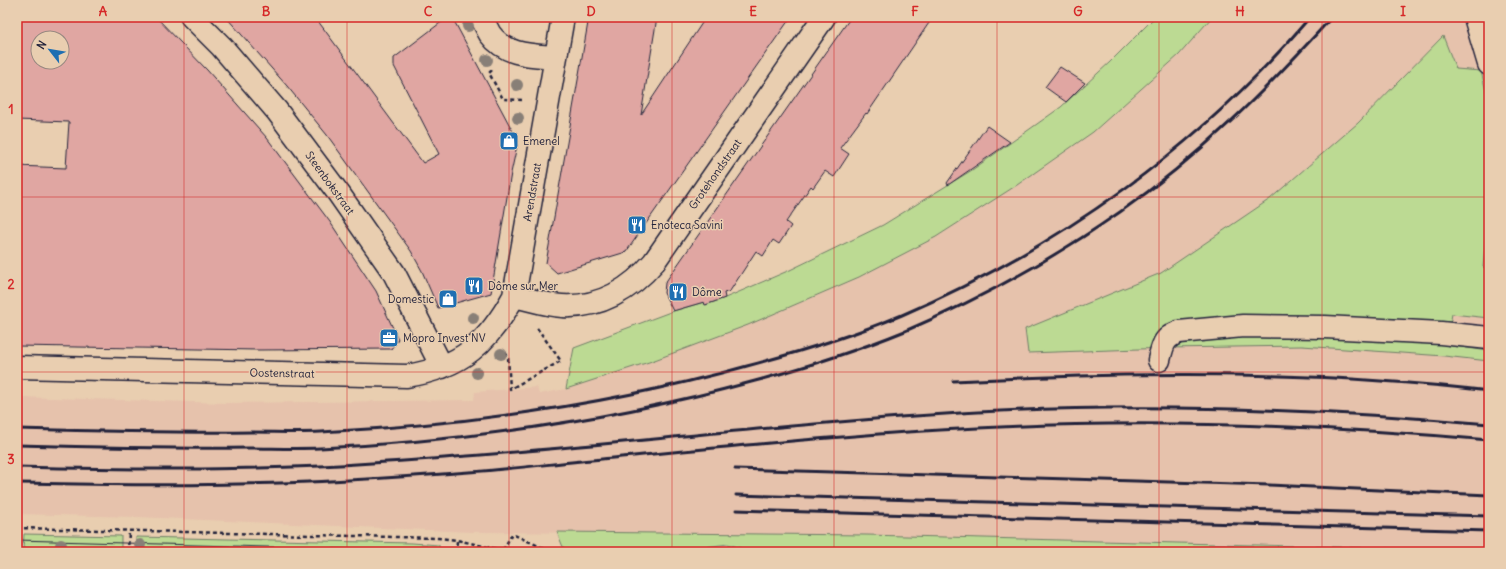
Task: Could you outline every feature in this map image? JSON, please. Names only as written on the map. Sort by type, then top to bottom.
[{"type":"street","name":"Steenbokstraat","points":[[192,17],[222,47],[277,111],[339,194],[394,273],[442,367]]},
{"type":"street","points":[[481,17],[490,34],[504,48],[518,54],[556,57]]},
{"type":"street","name":"Arendstraat","points":[[514,296],[563,17]]},
{"type":"street","name":"Grotehondstraat","points":[[514,296],[561,306],[584,305],[611,296],[624,290],[637,281],[654,262],[824,17]]},
{"type":"street","points":[[1475,17],[1489,64]]},
{"type":"street","name":"Oostenstraat","points":[[17,367],[407,376],[426,373],[442,367],[471,352],[489,334],[514,296]]},
{"type":"street","points":[[1159,360],[1163,344],[1170,336],[1179,332],[1243,326],[1324,327],[1441,332],[1489,338]]},
{"type":"path","points":[[518,54],[489,72],[503,98],[548,102]]},
{"type":"path","points":[[510,375],[510,389],[561,361],[514,296]]},
{"type":"path","points":[[17,528],[438,538],[456,540],[509,552]]},
{"type":"path","points":[[128,552],[129,531]]},
{"type":"path","points":[[503,550],[512,534],[552,552]]},
{"type":"path","points":[[456,540],[456,552]]},
{"type":"path","points":[[713,552],[723,552]]},
{"type":"shaded area","points":[[1212,17],[1489,17],[1489,551],[867,535],[471,532],[137,517],[17,514],[17,397],[226,403],[474,400],[475,392],[537,387],[539,394],[566,389],[652,361],[748,325],[859,277],[936,237],[1017,185],[1093,132],[1179,55]]},
{"type":"green space","points":[[1155,17],[1212,17],[1179,55],[1093,132],[1017,185],[936,237],[859,277],[748,325],[652,361],[566,389],[574,348],[673,311],[704,302],[706,305],[790,270],[883,225],[972,170],[1061,107],[1110,62]]},
{"type":"green space","points":[[1443,36],[1456,69],[1481,71],[1489,104],[1489,201],[1483,267],[1489,269],[1489,318],[1452,314],[1446,345],[1489,351],[1489,361],[1444,356],[1302,346],[1167,348],[1028,353],[1025,329],[1161,273],[1270,199],[1358,123]]},
{"type":"green space","points":[[557,532],[867,535],[1489,552],[745,552],[741,548],[728,544],[666,552],[565,552]]},
{"type":"green space","points":[[24,534],[121,536],[121,552],[23,548]]},
{"type":"green space","points":[[136,537],[412,543],[439,545],[439,552],[136,549]]},
{"type":"building","points":[[17,17],[156,17],[207,70],[267,138],[330,222],[376,291],[398,339],[391,349],[258,350],[17,346],[17,166],[66,168],[69,122],[17,120]]},
{"type":"building","points":[[226,17],[315,17],[423,163],[439,154],[394,66],[394,58],[448,17],[452,17],[518,141],[511,173],[491,293],[438,308],[422,271],[411,251],[327,135],[287,86]]},
{"type":"building","points":[[589,17],[657,17],[641,115],[706,17],[791,17],[626,252],[557,273],[546,263]]},
{"type":"building","points":[[851,17],[933,17],[867,114],[866,113],[840,148],[849,154],[834,177],[825,171],[813,188],[811,186],[786,222],[791,226],[779,244],[773,240],[763,256],[756,251],[730,291],[724,293],[725,298],[705,305],[704,302],[673,311],[664,293],[665,283]]},
{"type":"building","points":[[1060,67],[1085,83],[1066,102],[1045,87]]},
{"type":"building","points":[[987,126],[1010,142],[948,185],[947,183]]},
{"type":"tram line","points":[[17,540],[446,552]]},
{"type":"railway","points":[[17,429],[163,432],[321,432],[429,424],[536,411],[642,392],[695,380],[825,343],[902,315],[960,288],[1071,226],[1123,190],[1174,151],[1222,109],[1267,64],[1310,17]]},
{"type":"railway","points":[[17,445],[161,448],[320,448],[430,440],[539,426],[648,407],[755,381],[831,358],[905,331],[961,306],[1042,262],[1120,212],[1149,191],[1205,145],[1283,70],[1332,17]]},
{"type":"railway","points":[[953,381],[1087,376],[1288,376],[1355,379],[1489,391]]},
{"type":"railway","points":[[17,467],[202,469],[341,465],[461,457],[904,417],[1042,409],[1170,408],[1298,411],[1489,424]]},
{"type":"railway","points":[[17,483],[211,485],[354,480],[486,471],[837,437],[1042,425],[1169,424],[1298,427],[1489,440]]},
{"type":"railway","points":[[735,469],[1269,485],[1489,495]]},
{"type":"railway","points":[[736,495],[1489,516]]},
{"type":"railway","points":[[736,510],[1489,531]]},
{"type":"place","name":"Emenel","points":[[509,141]]},
{"type":"place","name":"Enoteca Savini","points":[[637,225]]},
{"type":"place","name":"Dôme sur Mer","points":[[474,286]]},
{"type":"place","name":"Dôme","points":[[678,292]]},
{"type":"place","name":"Domestic","points":[[448,299]]},
{"type":"place","name":"Mopro Invest NV","points":[[389,338]]}]
